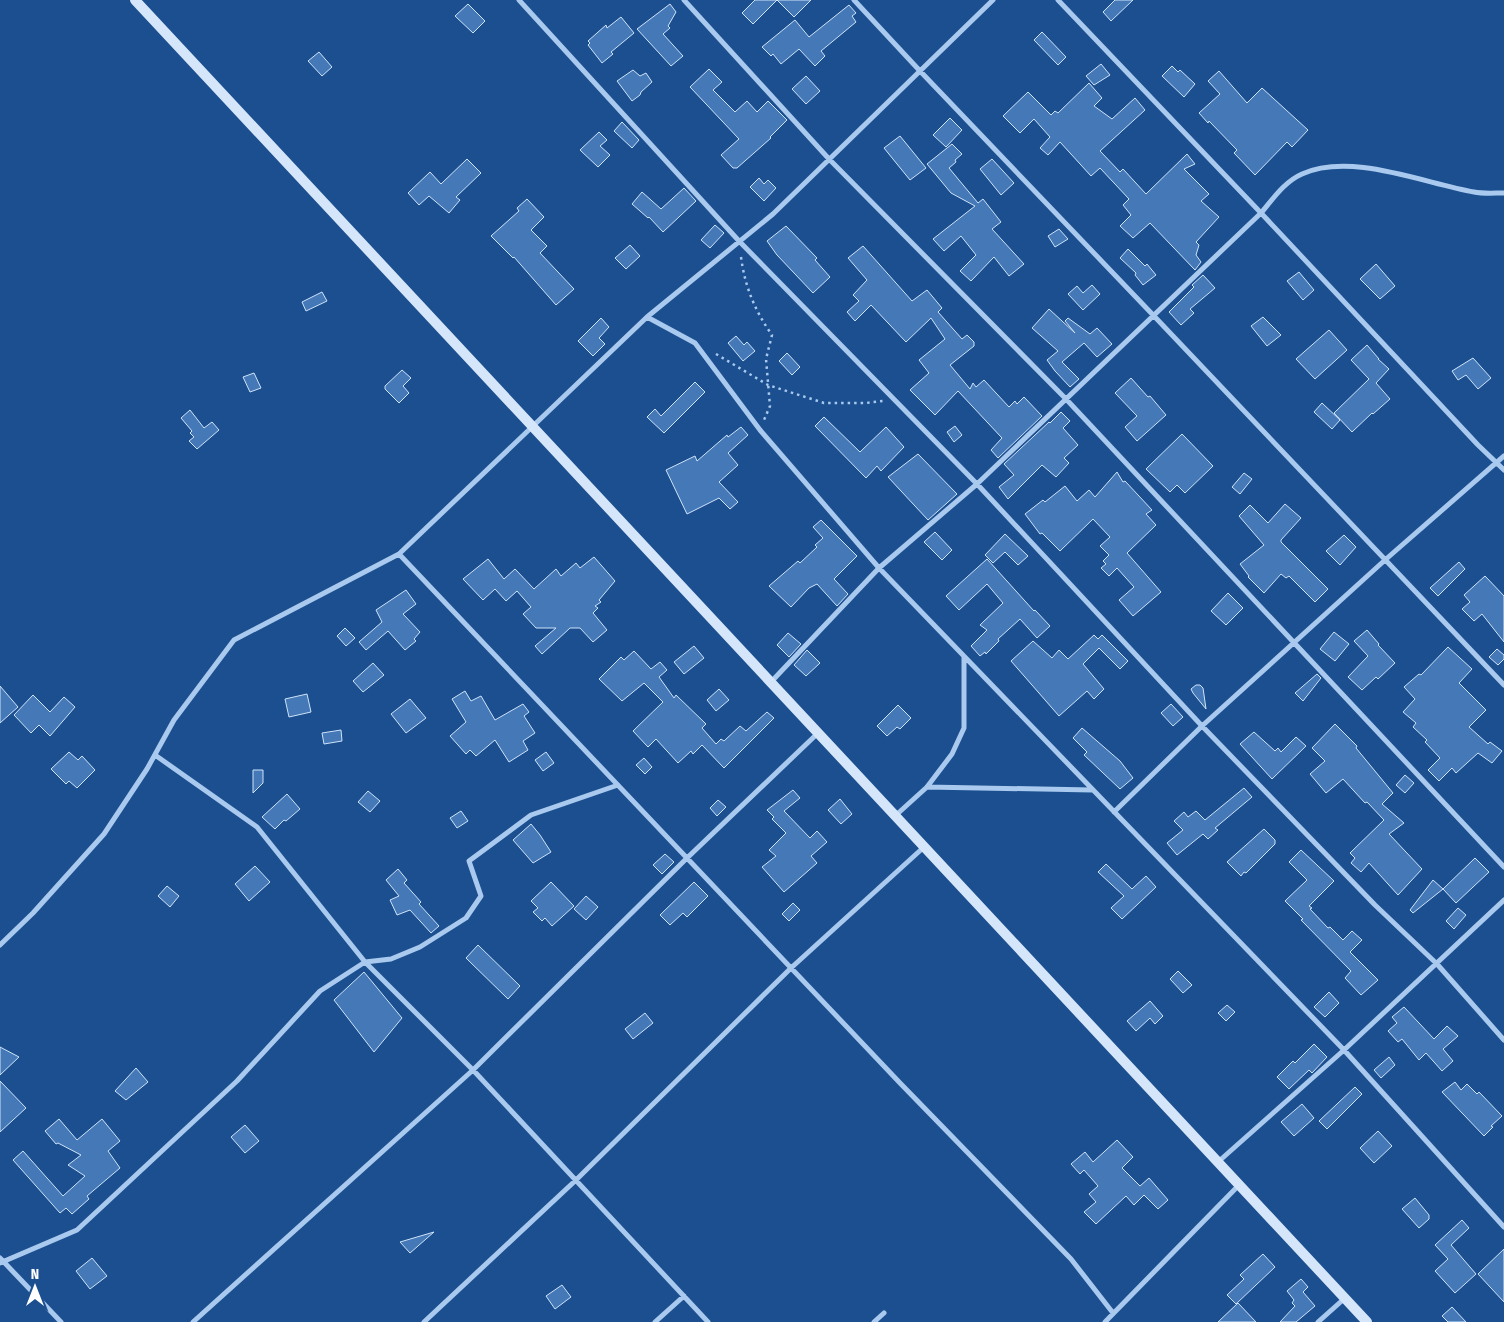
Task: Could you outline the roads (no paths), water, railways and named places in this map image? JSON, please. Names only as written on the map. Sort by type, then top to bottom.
[{"type":"street","points":[[135,0],[1367,1322]]},
{"type":"street","points":[[519,0],[739,241],[977,484],[1202,726],[1375,905],[1437,964],[1504,1040]]},
{"type":"street","points":[[684,0],[829,159],[1066,399],[1504,867]]},
{"type":"street","points":[[854,0],[1504,685]]},
{"type":"street","points":[[0,945],[33,913],[104,834],[147,770],[174,720],[234,640],[399,554],[647,317],[773,214],[993,0]]},
{"type":"street","points":[[1058,0],[1478,445],[1504,470]]},
{"type":"street","points":[[770,682],[879,568],[977,484],[1261,213],[1285,185],[1302,174],[1322,168],[1362,166],[1476,193],[1504,193]]},
{"type":"street","points":[[647,317],[695,343],[760,430],[879,568],[1344,1050],[1504,1227]]},
{"type":"street","points":[[1114,812],[1202,726],[1294,642],[1504,456]]},
{"type":"street","points":[[399,554],[686,859],[1071,1259],[1114,1313]]},
{"type":"street","points":[[895,816],[927,787],[952,754],[964,728],[964,657]]},
{"type":"street","points":[[193,1322],[473,1070],[686,859],[818,733]]},
{"type":"street","points":[[155,754],[258,827],[365,962],[473,1070],[708,1322]]},
{"type":"street","points":[[61,1322],[1,1261],[77,1230],[237,1081],[320,991],[365,962],[391,959],[420,947],[466,918],[481,896],[469,860],[532,815],[618,785]]},
{"type":"street","points":[[927,787],[1092,790]]},
{"type":"street","points":[[424,1322],[576,1180],[791,968],[924,847]]},
{"type":"street","points":[[1218,1162],[1344,1050],[1504,900]]},
{"type":"street","points":[[1104,1322],[1239,1185]]},
{"type":"street","points":[[655,1322],[684,1296]]},
{"type":"street","points":[[1318,1322],[1344,1298]]},
{"type":"street","points":[[874,1322],[884,1313]]}]
